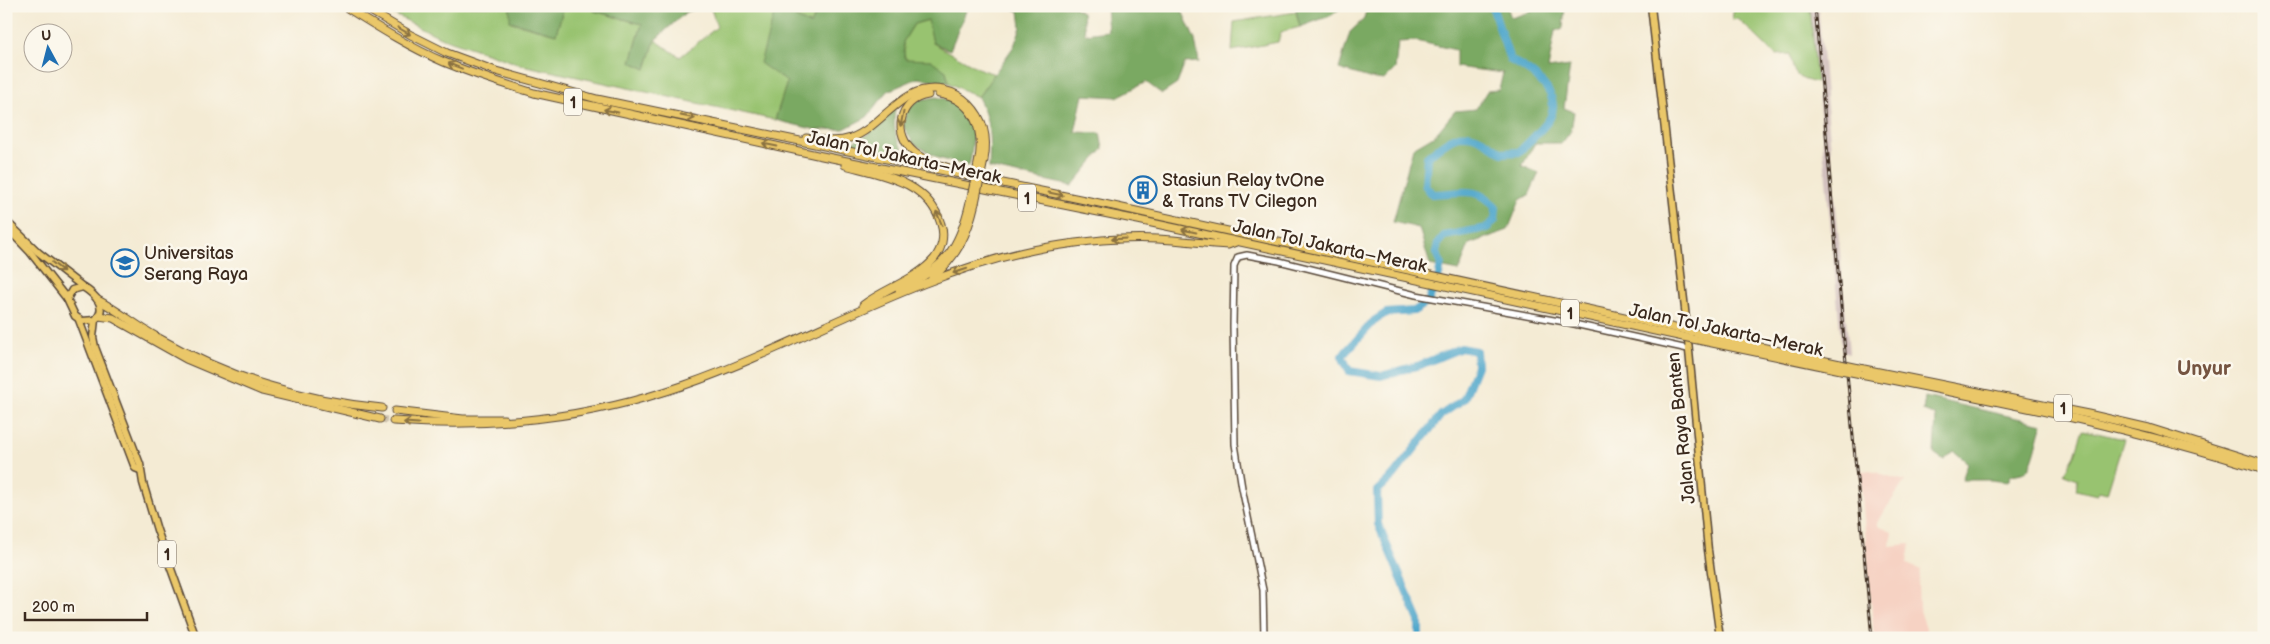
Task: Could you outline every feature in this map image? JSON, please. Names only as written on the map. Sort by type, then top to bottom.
[{"type":"highway","name":"Jalan Tol Jakarta–Merak","points":[[344,6],[414,47],[443,61],[492,80],[598,108],[1237,242],[1457,285],[1860,371],[2090,421],[2149,436],[2264,470]]},
{"type":"highway","name":"Jalan Tol Jakarta–Merak","points":[[362,6],[429,44],[496,71],[597,99],[1104,204],[1418,277]]},
{"type":"highway","points":[[395,410],[463,419],[502,419],[538,416],[609,404],[709,372],[918,281],[945,261],[958,240],[972,202],[986,143],[980,119],[963,99],[941,90],[926,90],[908,96],[873,125],[850,138],[829,141],[776,132],[769,134]]},
{"type":"highway","points":[[982,160],[981,138],[978,126],[969,112],[958,102],[942,95],[928,94],[917,97],[905,109],[901,116],[901,127],[904,141],[910,148],[928,161],[991,182]]},
{"type":"highway","points":[[817,155],[822,159],[887,176],[908,184],[925,197],[936,211],[941,223],[942,245],[933,261],[863,305]]},
{"type":"highway","points":[[928,282],[949,263],[961,247],[970,226],[972,202]]},
{"type":"highway","points":[[393,422],[472,425],[524,422],[574,415],[637,401],[687,384],[752,358],[928,282],[996,260],[1077,243],[1159,239],[1224,245],[1237,242]]},
{"type":"highway","points":[[98,300],[157,338],[188,354],[258,384],[296,395],[382,408]]},
{"type":"highway","points":[[97,318],[113,318],[186,359],[262,391],[380,419]]},
{"type":"highway","name":"Jalan Tol Jakarta–Merak","points":[[1860,371],[2088,414],[2149,428],[2264,464]]},
{"type":"main road","name":"Jalan Raya Banten","points":[[1651,6],[1686,309],[1688,349],[1708,550],[1720,638]]},
{"type":"main road","points":[[6,220],[38,252],[98,300]]},
{"type":"main road","name":"1","points":[[6,227],[30,252],[67,299],[78,320],[135,468],[140,470]]},
{"type":"main road","points":[[67,299],[72,290],[83,287]]},
{"type":"main road","name":"1","points":[[98,300],[100,304],[93,338],[95,347],[140,464],[140,470],[158,530],[196,638]]},
{"type":"main road","points":[[78,320],[97,318]]},
{"type":"street","points":[[1264,638],[1263,590],[1235,444],[1233,326],[1236,260],[1242,255],[1279,260],[1420,296],[1565,322],[1688,349]]},
{"type":"shaded area","points":[[1810,6],[1818,6],[1849,353],[1842,351]]},
{"type":"shaded area","points":[[1860,470],[1875,472],[1905,481],[1878,522],[1878,526],[1892,532],[1890,546],[1910,544],[1907,564],[1921,570],[1918,585],[1919,608],[1926,628],[1925,638],[1874,638]]},
{"type":"green space","points":[[377,6],[510,6],[511,22],[556,34],[564,6],[595,6],[594,11],[642,24],[631,62],[646,69],[655,40],[680,57],[717,27],[710,6],[819,6],[811,25],[776,8],[787,82],[775,120],[522,65],[440,37]]},
{"type":"green space","points":[[510,6],[564,6],[556,34],[510,21]]},
{"type":"green space","points":[[595,6],[707,6],[686,12],[655,40],[646,69],[631,62],[642,24],[594,11]]},
{"type":"green space","points":[[819,6],[968,6],[950,50],[933,43],[928,20],[914,24],[903,42],[905,59],[931,60],[946,71],[949,83],[918,78],[888,91],[867,117],[844,129],[817,130],[775,120],[787,82],[760,63],[776,8],[811,25]]},
{"type":"green space","points":[[1006,6],[1073,6],[1083,13],[1085,34],[1108,31],[1106,6],[1180,6],[1195,40],[1199,62],[1185,63],[1177,84],[1162,94],[1146,82],[1117,97],[1083,95],[1075,132],[1100,133],[1103,149],[1072,186],[989,168],[989,131],[978,97],[1014,46],[1021,27],[1019,11]]},
{"type":"green space","points":[[1295,6],[1343,6],[1332,15],[1300,27]]},
{"type":"green space","points":[[1367,6],[1507,6],[1511,18],[1548,6],[1565,6],[1563,28],[1555,31],[1548,69],[1570,66],[1564,108],[1574,112],[1571,131],[1562,143],[1535,143],[1522,166],[1539,173],[1529,195],[1520,200],[1508,230],[1469,244],[1459,271],[1430,265],[1419,228],[1393,222],[1413,148],[1435,135],[1455,111],[1476,109],[1487,91],[1499,90],[1503,73],[1456,67],[1456,50],[1416,41],[1398,42],[1395,69],[1384,80],[1369,78],[1339,69],[1350,32],[1364,19]]},
{"type":"green space","points":[[1734,6],[1810,6],[1817,83],[1804,79],[1794,72],[1790,54],[1776,55],[1738,19],[1732,20]]},
{"type":"green space","points":[[1296,12],[1300,27],[1281,32],[1278,42],[1232,51],[1234,22]]},
{"type":"green space","points":[[929,20],[933,43],[982,70],[995,74],[978,97],[949,83],[946,71],[905,59],[903,42],[914,24]]},
{"type":"green space","points":[[937,97],[954,102],[963,109],[967,116],[972,132],[969,166],[938,158],[913,143],[903,126],[907,108],[918,100]]},
{"type":"green space","points":[[895,108],[894,123],[896,135],[901,146],[911,158],[847,145],[868,134]]},
{"type":"green space","points":[[1925,397],[2043,424],[2033,458],[2027,469],[2022,473],[2011,475],[2008,482],[1962,480],[1968,463],[1954,451],[1944,460],[1934,453],[1936,416],[1923,411]]},
{"type":"green space","points":[[2083,430],[2124,439],[2107,493],[2099,491],[2097,495],[2076,490],[2078,479],[2064,474],[2075,455]]},
{"type":"waterway","points":[[1419,638],[1419,621],[1378,524],[1377,491],[1394,475],[1441,415],[1464,399],[1477,366],[1476,351],[1461,348],[1420,365],[1381,376],[1349,371],[1342,356],[1375,320],[1386,313],[1414,311],[1428,302],[1439,275],[1441,263],[1436,253],[1438,243],[1444,236],[1487,228],[1495,220],[1496,208],[1489,201],[1475,193],[1432,194],[1425,185],[1427,157],[1447,141],[1463,135],[1480,139],[1502,153],[1519,152],[1550,118],[1553,108],[1552,99],[1548,91],[1534,75],[1510,60],[1492,6]]},
{"type":"tunnel","points":[[380,419],[393,421]]},
{"type":"railway","points":[[1815,6],[1872,638]]},
{"type":"place","name":"Stasiun Relay tvOne & Trans TV Cilegon","points":[[1143,190]]},
{"type":"place","name":"Universitas Serang Raya","points":[[125,263]]},
{"type":"district","name":"Unyur","points":[[2204,368]]}]
